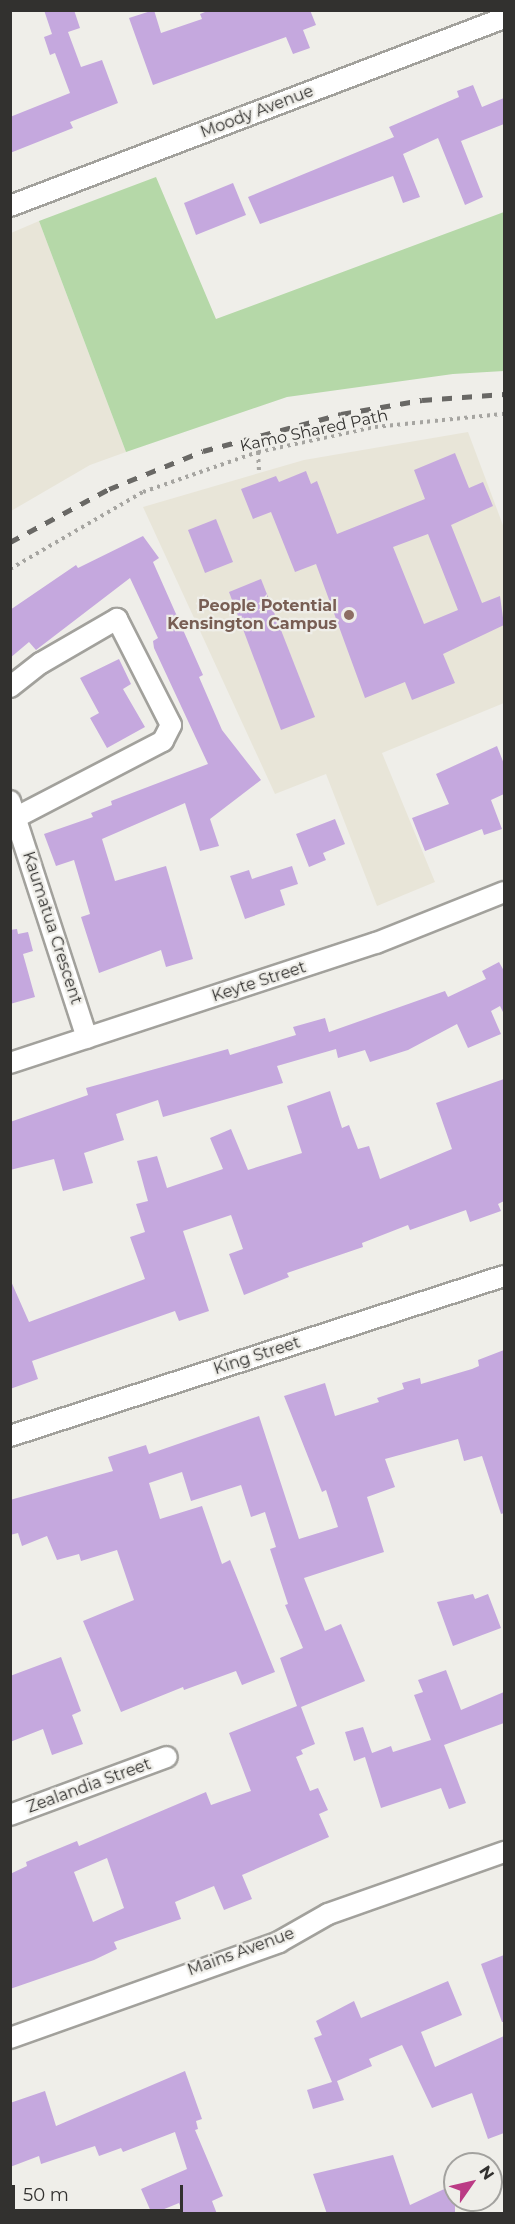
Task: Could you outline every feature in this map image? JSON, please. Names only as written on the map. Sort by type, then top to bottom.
[{"type":"street","name":"Moody Avenue","points":[[10,206],[504,18]]},
{"type":"street","name":"Kaumatua Crescent","points":[[10,687],[41,663],[117,619],[171,725],[163,741],[14,809],[87,1038]]},
{"type":"street","name":"Keyte Street","points":[[10,1063],[376,943],[504,892]]},
{"type":"street","name":"King Street","points":[[10,1436],[504,1276]]},
{"type":"street","name":"Zealandia Street","points":[[10,1815],[167,1757]]},
{"type":"street","name":"Mains Avenue","points":[[10,2038],[279,1942],[328,1914],[504,1852]]},
{"type":"path","name":"Kamo Shared Path","points":[[10,569],[143,492],[258,452],[375,428],[504,414]]},
{"type":"path","points":[[258,452],[259,472]]},
{"type":"shaded area","points":[[39,221],[126,452],[90,465],[11,511],[11,233]]},
{"type":"shaded area","name":"People Potential Kensington Campus","points":[[468,432],[504,528],[504,703],[382,753],[435,882],[377,906],[326,774],[275,794],[143,507],[304,460]]},
{"type":"green space","points":[[156,177],[216,319],[504,212],[504,371],[453,374],[287,397],[126,452],[39,221]]},
{"type":"building","points":[[44,10],[74,10],[80,28],[68,32],[81,67],[102,60],[118,103],[70,122],[73,128],[10,153],[10,117],[70,93],[55,53],[50,55],[44,37],[52,34]]},
{"type":"building","points":[[154,10],[161,33],[202,19],[200,14],[210,10],[310,10],[316,25],[303,30],[310,48],[293,54],[286,37],[153,85],[129,18]]},
{"type":"building","points":[[473,85],[482,107],[504,98],[504,124],[461,141],[483,197],[465,205],[438,138],[403,154],[420,197],[403,203],[393,176],[260,224],[248,197],[394,137],[389,127],[459,97],[457,91]]},
{"type":"building","points":[[233,183],[246,215],[196,235],[184,203]]},
{"type":"building","points":[[455,453],[469,488],[483,482],[493,506],[451,525],[482,603],[500,596],[504,625],[443,654],[455,683],[412,700],[405,682],[365,698],[316,564],[295,572],[271,512],[253,519],[241,489],[276,476],[279,482],[306,471],[311,484],[317,481],[337,534],[425,499],[414,470]],"holes":[[[428,534],[458,610],[424,624],[393,547]]]},
{"type":"building","points":[[216,519],[233,562],[205,573],[188,530]]},
{"type":"building","points":[[143,536],[159,558],[153,562],[203,675],[199,677],[222,730],[261,780],[210,819],[219,846],[200,851],[185,803],[102,839],[115,881],[166,866],[193,959],[166,967],[161,950],[99,973],[81,917],[90,914],[74,860],[56,866],[44,834],[93,817],[91,813],[112,805],[111,801],[208,764],[154,648],[153,641],[158,638],[130,578],[36,650],[29,642],[10,658],[10,610],[76,565],[78,568]]},
{"type":"building","points":[[261,579],[315,717],[281,730],[229,592]]},
{"type":"building","points":[[119,659],[131,684],[123,689],[145,727],[107,748],[90,718],[99,713],[80,678]]},
{"type":"building","points":[[497,746],[504,764],[504,794],[491,800],[502,829],[484,835],[482,829],[425,851],[412,818],[449,804],[436,774]]},
{"type":"building","points":[[335,819],[345,844],[323,853],[326,860],[309,867],[296,834]]},
{"type":"building","points":[[292,866],[298,884],[280,890],[285,905],[245,919],[230,876],[249,870],[252,879]]},
{"type":"building","points":[[17,929],[18,934],[28,932],[33,951],[23,954],[35,997],[10,1004],[10,930]]},
{"type":"building","points":[[499,962],[504,971],[504,1014],[500,1006],[491,1011],[501,1034],[468,1048],[457,1024],[408,1050],[370,1062],[365,1050],[338,1058],[336,1049],[277,1066],[283,1083],[163,1117],[158,1100],[116,1114],[124,1140],[84,1153],[93,1183],[63,1191],[54,1159],[10,1170],[10,1122],[88,1095],[86,1088],[228,1049],[230,1055],[296,1035],[293,1027],[325,1018],[329,1032],[445,991],[448,997],[486,979],[482,971]]},
{"type":"building","points":[[504,1079],[504,1201],[498,1204],[501,1211],[470,1222],[466,1210],[410,1230],[408,1225],[362,1243],[363,1247],[287,1273],[289,1277],[244,1295],[229,1254],[243,1249],[231,1215],[183,1231],[209,1311],[179,1321],[175,1311],[32,1361],[38,1379],[10,1389],[10,1279],[29,1322],[145,1279],[130,1237],[145,1232],[136,1204],[148,1201],[137,1161],[157,1156],[167,1188],[223,1169],[210,1138],[231,1129],[248,1170],[302,1153],[287,1106],[330,1091],[342,1128],[349,1125],[358,1149],[369,1146],[380,1179],[452,1149],[436,1103]]},
{"type":"building","points":[[504,1350],[504,1513],[501,1514],[482,1456],[464,1461],[458,1439],[385,1459],[395,1487],[367,1497],[384,1552],[304,1578],[325,1631],[341,1624],[365,1681],[301,1707],[315,1744],[301,1750],[303,1754],[296,1757],[310,1791],[318,1788],[328,1810],[319,1814],[329,1837],[242,1875],[252,1899],[224,1910],[214,1886],[175,1902],[181,1919],[114,1942],[117,1949],[94,1960],[10,1989],[10,1874],[27,1866],[26,1862],[77,1841],[79,1846],[206,1792],[211,1805],[251,1791],[229,1733],[297,1706],[280,1658],[303,1648],[285,1605],[288,1604],[270,1549],[276,1547],[265,1512],[251,1517],[241,1485],[191,1501],[182,1472],[149,1483],[160,1519],[202,1506],[222,1564],[230,1560],[275,1672],[242,1685],[236,1671],[184,1690],[183,1687],[121,1712],[83,1621],[134,1600],[117,1550],[81,1561],[79,1554],[57,1560],[47,1536],[22,1546],[18,1533],[10,1535],[10,1500],[113,1471],[108,1457],[146,1445],[149,1454],[259,1416],[299,1539],[338,1527],[326,1490],[322,1492],[284,1396],[325,1383],[335,1416],[379,1402],[377,1398],[404,1389],[402,1383],[420,1378],[421,1384],[472,1369],[479,1366],[478,1360]],"holes":[[[107,1858],[124,1908],[93,1922],[74,1872]]]},
{"type":"building","points":[[473,1594],[475,1599],[488,1594],[501,1628],[453,1646],[437,1602]]},
{"type":"building","points":[[61,1657],[81,1711],[72,1715],[83,1744],[52,1755],[43,1729],[10,1742],[10,1676]]},
{"type":"building","points":[[446,1670],[461,1710],[504,1692],[504,1723],[444,1745],[466,1803],[449,1809],[441,1788],[381,1808],[365,1757],[354,1761],[345,1732],[363,1727],[372,1753],[391,1746],[393,1752],[431,1740],[414,1695],[423,1692],[418,1680]]},
{"type":"building","points":[[504,1955],[504,2022],[502,2022],[481,1964]]},
{"type":"building","points":[[448,1981],[462,2015],[421,2032],[435,2067],[504,2036],[504,2133],[488,2139],[472,2093],[432,2108],[402,2045],[369,2059],[372,2066],[337,2081],[344,2100],[313,2109],[307,2090],[332,2082],[314,2038],[322,2035],[316,2021],[354,2001],[361,2018]]},
{"type":"building","points":[[185,2071],[202,2119],[196,2121],[198,2129],[195,2130],[223,2196],[212,2201],[217,2214],[183,2214],[179,2203],[152,2214],[141,2189],[187,2169],[175,2132],[123,2152],[121,2148],[99,2156],[95,2146],[41,2164],[39,2156],[10,2167],[10,2103],[45,2091],[56,2126]]},
{"type":"building","points":[[393,2155],[410,2205],[443,2190],[443,2212],[455,2212],[455,2214],[327,2214],[313,2174]]},
{"type":"railway","points":[[10,542],[109,489],[203,451],[341,414],[422,400],[504,394]]},
{"type":"place","name":"People Potential Kensington Campus","points":[[349,615]]}]
